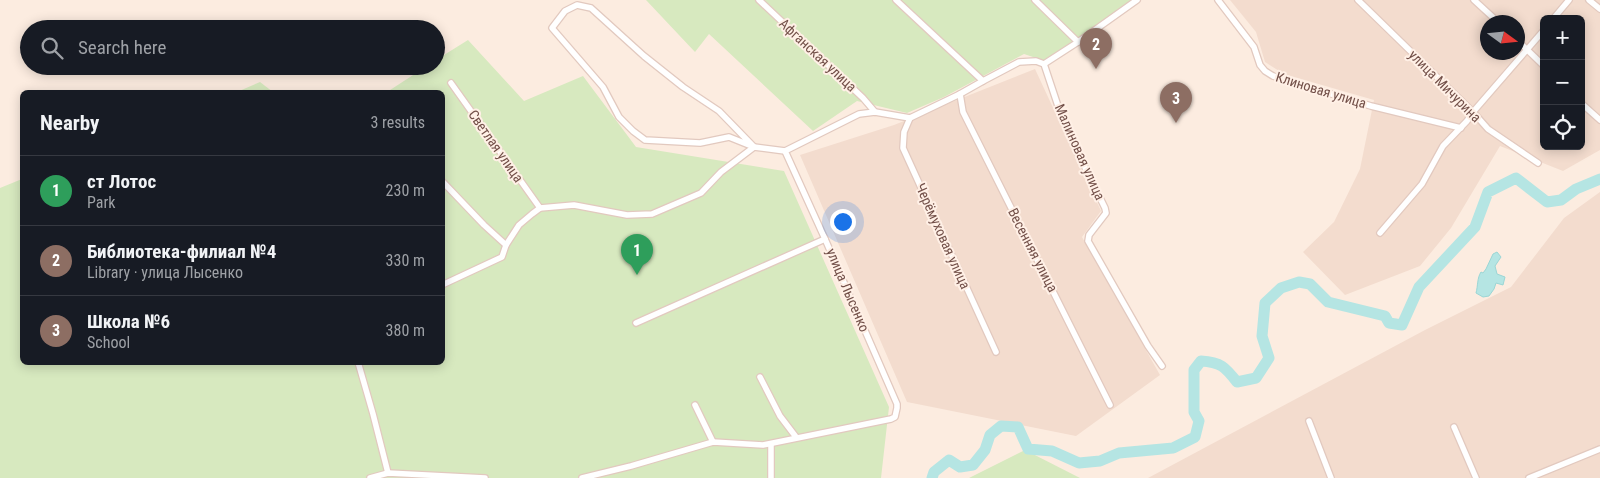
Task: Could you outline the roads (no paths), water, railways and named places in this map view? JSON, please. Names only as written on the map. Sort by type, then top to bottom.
[{"type":"street","name":"Афганская улица","points":[[759,0],[863,98],[875,112]]},
{"type":"street","points":[[896,0],[982,80]]},
{"type":"street","points":[[1035,0],[1078,42]]},
{"type":"street","points":[[754,147],[718,111],[683,87],[644,56],[591,8],[578,5],[565,11],[552,28],[603,87],[619,117],[645,140],[700,143],[729,137],[754,147],[785,151],[858,114],[875,112],[910,118],[960,94],[982,80],[1019,62],[1036,61],[1044,64],[1137,0]]},
{"type":"street","name":"Клиновая улица","points":[[1218,0],[1254,47],[1260,66],[1264,71],[1273,76],[1371,106],[1461,128]]},
{"type":"street","name":"улица Мичурина","points":[[1358,0],[1473,112],[1488,129],[1538,163]]},
{"type":"street","points":[[1474,0],[1490,15]]},
{"type":"street","points":[[1556,15],[1568,0]]},
{"type":"street","points":[[1589,0],[1600,9]]},
{"type":"street","points":[[1380,233],[1422,184],[1443,146],[1461,128],[1540,35]]},
{"type":"street","points":[[1527,50],[1540,62]]},
{"type":"street","name":"Малиновая улица","points":[[1044,64],[1060,112],[1105,208],[1106,213],[1089,235],[1088,240],[1148,346],[1162,366]]},
{"type":"street","name":"Светлая улица","points":[[451,83],[540,208]]},
{"type":"street","name":"Весенняя улица","points":[[960,94],[964,112],[1110,405]]},
{"type":"street","points":[[1584,105],[1600,120]]},
{"type":"street","name":"Черёмуховая улица","points":[[910,118],[904,132],[903,148],[996,352]]},
{"type":"street","points":[[445,284],[502,257],[506,245],[519,224],[540,208],[574,205],[627,215],[652,214],[701,193],[721,172],[754,147]]},
{"type":"street","name":"улица Лысенко","points":[[582,478],[713,442],[771,444],[796,437],[891,419],[897,414],[897,404],[826,239],[785,151]]},
{"type":"street","points":[[445,184],[506,245]]},
{"type":"street","points":[[636,324],[826,239]]},
{"type":"street","points":[[359,365],[388,473]]},
{"type":"street","points":[[760,377],[780,416],[796,437]]},
{"type":"street","points":[[695,405],[713,442]]},
{"type":"street","points":[[1309,421],[1331,478]]},
{"type":"street","points":[[1454,427],[1476,478]]},
{"type":"street","points":[[771,444],[771,478]]},
{"type":"street","points":[[1529,478],[1600,449]]},
{"type":"street","points":[[370,478],[388,473],[414,476],[485,478]]},
{"type":"water","points":[[1497,252],[1501,257],[1495,266],[1497,274],[1505,277],[1503,285],[1496,283],[1489,296],[1483,297],[1476,293],[1479,277],[1481,272],[1483,273],[1486,269],[1493,254]]},
{"type":"waterway","points":[[932,478],[934,472],[949,460],[960,467],[973,465],[985,450],[990,435],[1001,426],[1018,427],[1028,449],[1052,451],[1079,463],[1100,461],[1119,453],[1173,448],[1195,437],[1199,421],[1194,412],[1194,370],[1201,361],[1222,366],[1237,382],[1256,378],[1269,358],[1262,336],[1265,303],[1281,288],[1299,282],[1310,284],[1328,302],[1385,316],[1389,323],[1402,325],[1419,287],[1475,227],[1488,192],[1516,178],[1547,202],[1561,200],[1576,189],[1600,179]]},
{"type":"place","name":"Библиотека-филиал №4","points":[[1096,69]]},
{"type":"place","name":"Школа №6","points":[[1176,123]]},
{"type":"place","name":"ст Лотос","points":[[637,275]]}]
